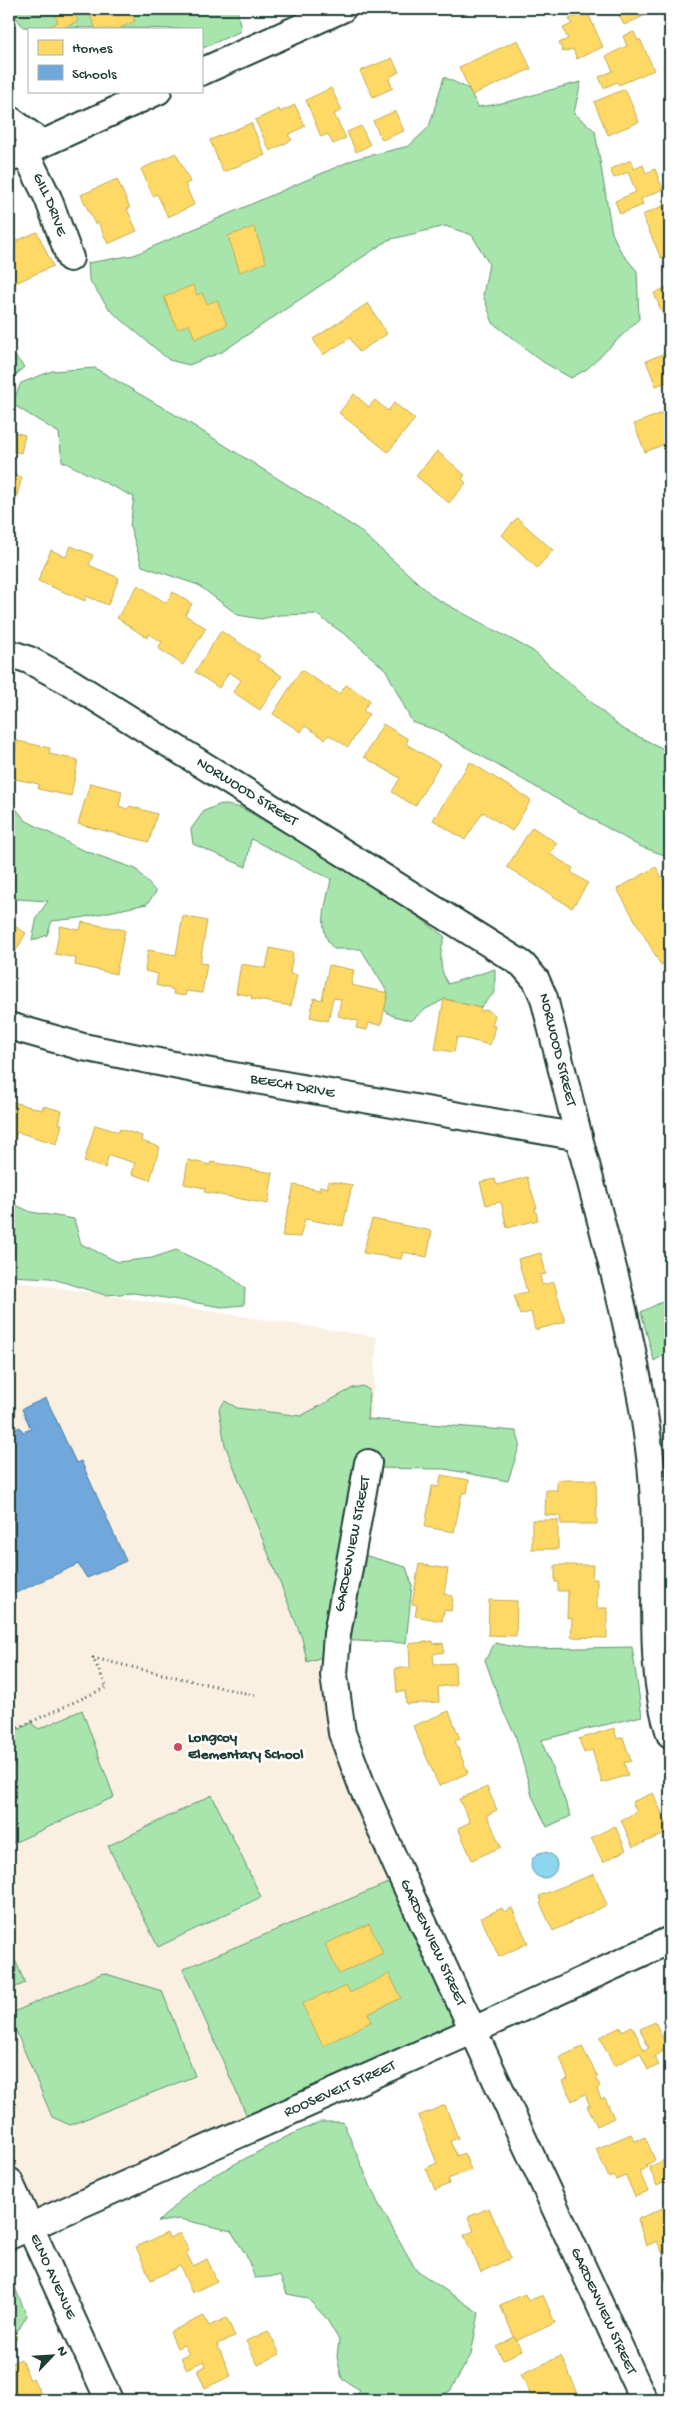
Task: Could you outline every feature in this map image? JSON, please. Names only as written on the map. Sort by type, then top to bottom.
[{"type":"street","points":[[202,72],[342,9]]},
{"type":"street","points":[[9,119],[25,151],[156,92]]},
{"type":"street","name":"GILL DRIVE","points":[[25,151],[48,198],[70,258]]},
{"type":"street","name":"NORWOOD STREET","points":[[9,653],[29,660],[70,682],[522,964],[536,980],[544,998],[617,1284],[649,1445],[654,1484],[654,1609],[657,1667],[664,1715],[670,1734]]},
{"type":"street","name":"BEECH DRIVE","points":[[9,1026],[83,1047],[174,1065],[579,1137]]},
{"type":"street","name":"GARDENVIEW STREET","points":[[368,1463],[337,1634],[334,1675],[342,1733],[385,1838],[644,2400]]},
{"type":"street","name":"ROOSEVELT STREET","points":[[19,2231],[474,2030],[670,1940]]},
{"type":"street","name":"ELNO AVENUE","points":[[9,2181],[19,2231],[109,2400]]},
{"type":"path","points":[[9,1732],[107,1687],[93,1658],[258,1696]]},
{"type":"shaded area","name":"Longcoy Elementary School","points":[[9,1280],[377,1337],[368,1463],[334,1675],[402,1877],[183,1969],[252,2128],[30,2227],[9,2181]]},
{"type":"green space","points":[[10,9],[237,9],[241,31],[202,49],[202,28],[23,27]]},
{"type":"green space","points":[[444,77],[469,89],[478,107],[504,103],[581,82],[574,113],[595,131],[612,233],[621,252],[637,271],[639,319],[587,369],[571,378],[543,362],[493,323],[483,295],[489,264],[472,235],[445,226],[388,240],[222,352],[189,365],[169,360],[110,310],[89,280],[88,263],[134,255],[355,159],[409,146],[429,127]]},
{"type":"green space","points":[[9,353],[14,355],[24,367],[9,382]]},
{"type":"green space","points":[[95,368],[186,421],[358,529],[435,598],[533,651],[621,728],[670,752],[670,857],[639,846],[436,730],[412,722],[386,670],[347,636],[316,614],[279,615],[261,619],[238,615],[198,585],[142,566],[130,526],[134,497],[62,461],[59,433],[12,404],[21,383],[52,371]]},
{"type":"green space","points":[[9,800],[25,820],[80,849],[136,869],[156,892],[147,904],[80,918],[52,921],[47,935],[32,941],[37,917],[48,901],[17,899],[9,889]]},
{"type":"green space","points":[[221,804],[242,808],[320,854],[372,885],[445,937],[441,960],[443,973],[448,984],[495,969],[495,992],[480,1008],[445,999],[424,1010],[411,1021],[391,1015],[384,1010],[388,993],[361,949],[334,949],[328,941],[325,933],[324,916],[331,879],[251,839],[246,867],[193,844],[191,829],[204,811]]},
{"type":"green space","points":[[9,1202],[31,1212],[74,1219],[81,1244],[118,1262],[152,1258],[176,1250],[227,1274],[245,1288],[244,1305],[222,1307],[134,1293],[105,1295],[50,1278],[9,1276]]},
{"type":"green space","points":[[670,1298],[670,1351],[654,1361],[641,1312]]},
{"type":"green space","points":[[363,1386],[369,1390],[367,1419],[516,1431],[520,1444],[508,1481],[445,1469],[363,1468],[364,1555],[406,1567],[412,1585],[406,1643],[330,1640],[328,1655],[307,1662],[302,1638],[225,1445],[219,1409],[225,1401],[237,1408],[301,1416],[353,1388]]},
{"type":"green space","points":[[495,1643],[525,1649],[632,1647],[642,1716],[541,1740],[571,1816],[547,1827],[532,1796],[515,1734],[504,1713],[485,1660]]},
{"type":"green space","points":[[82,1710],[114,1797],[9,1845],[9,1735],[31,1723],[39,1729]]},
{"type":"green space","points":[[212,1795],[261,1897],[158,1947],[108,1846]]},
{"type":"green space","points":[[395,1880],[466,2033],[252,2128],[183,1969]]},
{"type":"green space","points":[[9,1946],[25,1983],[9,1990]]},
{"type":"green space","points":[[103,1973],[162,1991],[195,2076],[70,2125],[52,2117],[9,2014]]},
{"type":"green space","points":[[320,2122],[343,2122],[377,2201],[416,2270],[479,2313],[471,2355],[450,2391],[431,2400],[355,2400],[360,2390],[342,2379],[337,2357],[339,2340],[326,2318],[307,2298],[287,2294],[280,2276],[255,2278],[246,2255],[231,2231],[180,2219],[158,2222],[197,2184],[286,2137]]},
{"type":"green space","points":[[9,2280],[13,2283],[27,2316],[9,2344]]},
{"type":"water","points":[[544,1852],[553,1856],[557,1865],[553,1874],[544,1878],[535,1874],[531,1865],[535,1856]]},
{"type":"building: Homes","points":[[52,9],[72,9],[78,21],[62,28],[47,28],[58,22]]},
{"type":"building: Homes","points":[[99,9],[130,10],[135,21],[120,28],[96,28],[89,13]]},
{"type":"building: Homes","points":[[616,9],[646,9],[648,14],[624,25]]},
{"type":"building: Homes","points":[[587,11],[603,47],[577,59],[573,49],[563,52],[559,43],[568,39],[563,28],[572,24],[569,19]]},
{"type":"building: Homes","points":[[634,32],[638,41],[640,39],[654,70],[619,85],[617,82],[604,88],[599,77],[613,71],[606,56],[627,46],[623,36]]},
{"type":"building: Homes","points":[[518,40],[531,69],[472,95],[459,67]]},
{"type":"building: Homes","points":[[392,58],[399,72],[390,77],[389,80],[393,88],[373,97],[360,71]]},
{"type":"building: Homes","points":[[331,88],[342,110],[334,114],[346,138],[333,144],[328,134],[321,137],[306,100]]},
{"type":"building: Homes","points":[[625,89],[639,122],[608,135],[594,102]]},
{"type":"building: Homes","points":[[295,105],[305,126],[288,135],[292,140],[270,151],[255,120],[279,109],[280,112]]},
{"type":"building: Homes","points":[[395,111],[404,131],[382,140],[373,121]]},
{"type":"building: Homes","points":[[251,123],[265,155],[223,172],[210,140]]},
{"type":"building: Homes","points":[[361,126],[370,145],[356,152],[347,132]]},
{"type":"building: Homes","points":[[176,153],[190,182],[185,184],[194,205],[168,217],[157,194],[153,196],[141,169]]},
{"type":"building: Homes","points":[[631,160],[634,169],[643,165],[646,173],[655,169],[663,189],[641,199],[643,205],[620,214],[615,201],[636,192],[628,172],[614,178],[610,169]]},
{"type":"building: Homes","points":[[117,179],[130,208],[127,209],[137,231],[108,244],[98,222],[95,224],[81,195]]},
{"type":"building: Homes","points":[[670,203],[670,254],[661,258],[642,215]]},
{"type":"building: Homes","points":[[254,227],[266,262],[240,272],[228,236]]},
{"type":"building: Homes","points":[[37,232],[53,266],[9,286],[9,244]]},
{"type":"building: Homes","points":[[193,285],[197,295],[202,293],[207,304],[217,300],[227,325],[195,339],[189,324],[177,329],[164,297]]},
{"type":"building: Homes","points":[[670,286],[670,312],[663,315],[654,293]]},
{"type":"building: Homes","points":[[368,303],[387,334],[359,352],[350,338],[323,355],[313,339]]},
{"type":"building: Homes","points":[[670,351],[670,381],[656,386],[646,361]]},
{"type":"building: Homes","points":[[354,394],[369,407],[375,400],[388,411],[394,403],[415,419],[388,452],[339,413]]},
{"type":"building: Homes","points":[[665,412],[670,425],[670,442],[645,452],[634,424]]},
{"type":"building: Homes","points":[[9,431],[25,435],[21,453],[9,450]]},
{"type":"building: Homes","points":[[437,451],[465,475],[462,479],[466,483],[449,503],[416,476]]},
{"type":"building: Homes","points":[[9,473],[22,477],[9,526]]},
{"type":"building: Homes","points":[[517,518],[553,550],[537,568],[502,535]]},
{"type":"building: Homes","points":[[71,546],[93,555],[89,565],[119,578],[108,605],[86,596],[85,601],[38,581],[51,550],[66,557]]},
{"type":"building: Homes","points":[[138,585],[166,603],[173,592],[192,604],[185,615],[206,628],[183,665],[158,648],[162,642],[149,634],[147,638],[117,618]]},
{"type":"building: Homes","points":[[221,631],[260,656],[257,660],[282,676],[260,710],[233,692],[241,680],[229,672],[219,688],[195,672]]},
{"type":"building: Homes","points":[[301,670],[339,694],[346,685],[370,700],[363,711],[369,714],[348,747],[329,735],[325,739],[305,726],[301,732],[273,714]]},
{"type":"building: Homes","points":[[383,724],[408,739],[406,744],[440,764],[415,806],[392,792],[400,778],[364,757]]},
{"type":"building: Homes","points":[[17,741],[50,748],[49,754],[78,760],[71,796],[38,789],[39,784],[10,778]]},
{"type":"building: Homes","points":[[470,762],[531,800],[512,831],[483,812],[465,840],[433,820]]},
{"type":"building: Homes","points":[[90,783],[122,791],[119,806],[127,809],[130,806],[157,814],[149,842],[78,824]]},
{"type":"building: Homes","points":[[532,827],[557,843],[550,854],[573,868],[571,872],[588,883],[572,908],[507,867]]},
{"type":"building: Homes","points":[[656,867],[670,891],[670,960],[661,965],[617,889]]},
{"type":"building: Homes","points":[[183,916],[207,921],[200,963],[207,964],[202,993],[186,991],[185,996],[173,994],[174,990],[156,985],[158,974],[145,971],[148,950],[176,955]]},
{"type":"building: Homes","points":[[82,922],[125,930],[116,974],[75,965],[76,958],[55,954],[60,926],[80,930]]},
{"type":"building: Homes","points":[[9,923],[26,933],[12,958],[9,956]]},
{"type":"building: Homes","points":[[270,948],[293,953],[290,974],[297,975],[291,1006],[251,999],[252,996],[236,993],[241,964],[266,968]]},
{"type":"building: Homes","points":[[329,965],[354,970],[351,985],[388,993],[381,1025],[369,1023],[367,1030],[356,1028],[358,1021],[338,1016],[341,999],[333,998],[328,1021],[310,1017],[314,998],[322,1000]]},
{"type":"building: Homes","points":[[444,999],[480,1008],[481,1011],[488,1010],[495,1015],[492,1026],[495,1026],[490,1045],[457,1037],[454,1052],[435,1049]]},
{"type":"building: Homes","points":[[670,999],[670,1018],[665,1000]]},
{"type":"building: Homes","points":[[9,1101],[42,1110],[43,1106],[62,1111],[59,1124],[62,1124],[57,1144],[17,1132],[13,1147],[9,1146]]},
{"type":"building: Homes","points":[[95,1125],[119,1132],[120,1129],[142,1136],[141,1141],[160,1147],[150,1180],[132,1174],[135,1163],[109,1155],[105,1168],[84,1162]]},
{"type":"building: Homes","points":[[188,1160],[210,1165],[211,1162],[273,1173],[268,1204],[204,1192],[205,1188],[184,1184]]},
{"type":"building: Homes","points":[[527,1177],[537,1208],[535,1208],[538,1220],[507,1228],[501,1202],[486,1205],[480,1182],[495,1179],[497,1185]]},
{"type":"building: Homes","points":[[328,1181],[352,1185],[343,1226],[305,1219],[300,1237],[282,1236],[294,1185],[320,1190],[320,1186],[328,1188]]},
{"type":"building: Homes","points":[[372,1219],[432,1231],[427,1257],[403,1252],[401,1259],[363,1253]]},
{"type":"building: Homes","points":[[541,1253],[546,1274],[540,1275],[542,1285],[554,1282],[565,1322],[535,1330],[531,1312],[520,1315],[514,1295],[527,1292],[518,1259]]},
{"type":"building: Homes","points":[[441,1475],[469,1480],[467,1493],[462,1493],[454,1532],[425,1527],[432,1486],[439,1487]]},
{"type":"building: Homes","points":[[557,1480],[596,1480],[597,1524],[561,1524],[560,1516],[545,1515],[546,1490],[557,1490]]},
{"type":"building: Homes","points":[[532,1520],[558,1520],[558,1549],[532,1549]]},
{"type":"building: Homes","points":[[419,1564],[448,1569],[444,1594],[453,1596],[451,1611],[444,1610],[442,1621],[415,1616],[417,1605],[412,1604]]},
{"type":"building: Homes","points":[[555,1565],[593,1565],[592,1579],[597,1579],[597,1608],[607,1608],[607,1638],[571,1637],[572,1618],[567,1618],[568,1591],[558,1591],[558,1582],[555,1582]]},
{"type":"building: Homes","points":[[489,1600],[517,1601],[516,1636],[488,1635]]},
{"type":"building: Homes","points":[[433,1641],[433,1644],[443,1643],[444,1652],[433,1654],[434,1664],[455,1663],[456,1685],[438,1687],[439,1702],[406,1704],[405,1691],[397,1693],[395,1668],[410,1668],[409,1644]]},
{"type":"building: Homes","points":[[449,1711],[460,1739],[455,1741],[468,1773],[439,1786],[413,1726]]},
{"type":"building: Homes","points":[[614,1728],[617,1739],[623,1737],[631,1761],[624,1763],[628,1775],[602,1783],[592,1750],[584,1753],[579,1739]]},
{"type":"building: Homes","points":[[487,1787],[497,1810],[487,1815],[501,1847],[472,1860],[458,1828],[470,1822],[459,1799]]},
{"type":"building: Homes","points":[[653,1793],[670,1832],[633,1847],[621,1820],[637,1812],[632,1802]]},
{"type":"building: Homes","points":[[615,1826],[626,1850],[603,1862],[591,1838]]},
{"type":"building: Homes","points":[[594,1874],[607,1905],[553,1931],[540,1903],[542,1901],[539,1896]]},
{"type":"building: Homes","points":[[502,1908],[504,1912],[512,1908],[528,1943],[499,1957],[481,1918]]},
{"type":"building: Homes","points":[[369,1924],[383,1953],[339,1974],[325,1944]]},
{"type":"building: Homes","points":[[389,1974],[401,1998],[368,2014],[372,2021],[323,2046],[302,2004],[325,1993],[327,1995],[347,1986],[350,1993]]},
{"type":"building: Homes","points":[[655,2022],[668,2049],[654,2056],[659,2065],[648,2070],[640,2053],[614,2066],[600,2037],[621,2027],[622,2031],[632,2026],[644,2050],[649,2048],[640,2029]]},
{"type":"building: Homes","points":[[582,2047],[598,2077],[596,2078],[600,2086],[597,2089],[601,2099],[605,2098],[614,2118],[597,2126],[587,2106],[590,2106],[585,2094],[572,2101],[563,2081],[568,2079],[560,2057]]},
{"type":"building: Homes","points":[[445,2105],[458,2138],[450,2141],[457,2156],[464,2153],[471,2170],[448,2179],[449,2184],[435,2190],[426,2168],[437,2163],[418,2116]]},
{"type":"building: Homes","points":[[631,2134],[635,2141],[645,2137],[655,2160],[646,2165],[647,2168],[639,2171],[648,2191],[635,2197],[626,2176],[616,2180],[614,2176],[609,2178],[596,2149]]},
{"type":"building: Homes","points":[[669,2158],[670,2180],[657,2186],[649,2167]]},
{"type":"building: Homes","points":[[665,2207],[670,2217],[670,2250],[663,2254],[657,2241],[646,2246],[638,2219]]},
{"type":"building: Homes","points":[[489,2208],[511,2258],[481,2272],[464,2235],[474,2231],[468,2217]]},
{"type":"building: Homes","points":[[167,2233],[169,2238],[180,2233],[189,2251],[186,2252],[193,2266],[207,2259],[217,2281],[192,2293],[180,2266],[151,2280],[136,2247]]},
{"type":"building: Homes","points":[[670,2269],[670,2289],[663,2272]]},
{"type":"building: Homes","points":[[525,2294],[528,2301],[543,2295],[555,2323],[516,2341],[500,2305]]},
{"type":"building: Homes","points":[[204,2316],[209,2326],[227,2318],[235,2337],[217,2344],[231,2376],[205,2388],[197,2370],[206,2366],[204,2361],[186,2369],[181,2357],[189,2354],[184,2345],[177,2348],[170,2332]]},
{"type":"building: Homes","points":[[9,2320],[17,2338],[9,2342]]},
{"type":"building: Homes","points":[[268,2331],[280,2354],[258,2365],[246,2341]]},
{"type":"building: Homes","points":[[514,2337],[522,2350],[503,2360],[496,2347]]},
{"type":"building: Homes","points":[[561,2356],[581,2400],[533,2400],[521,2374]]},
{"type":"building: Homes","points":[[21,2359],[30,2380],[33,2378],[43,2398],[45,2397],[46,2400],[9,2400],[9,2364]]},
{"type":"building: Schools","points":[[46,1398],[76,1463],[81,1461],[126,1561],[87,1578],[78,1564],[9,1596],[9,1511],[46,1494],[41,1484],[32,1489],[27,1479],[37,1475],[33,1466],[9,1477],[9,1432],[20,1427],[23,1432],[31,1429],[22,1409]]},
{"type":"building: Schools","points":[[46,1398],[76,1463],[81,1461],[126,1561],[87,1578],[78,1564],[9,1596],[9,1432],[20,1427],[23,1432],[31,1429],[22,1409]]},
{"type":"place","name":"Longcoy Elementary School","points":[[178,1747]]}]
